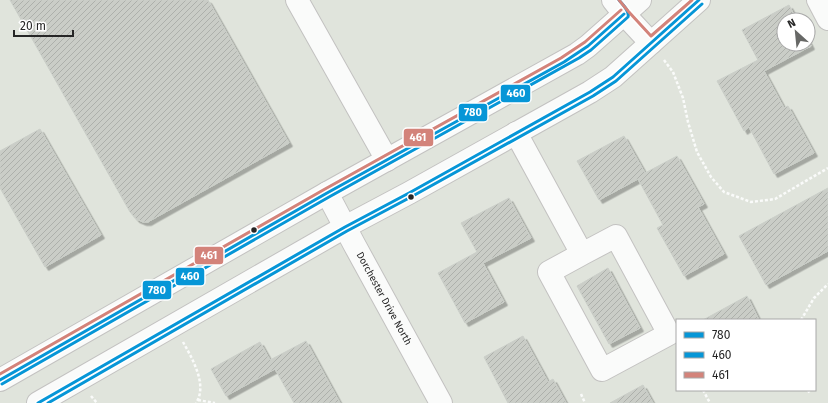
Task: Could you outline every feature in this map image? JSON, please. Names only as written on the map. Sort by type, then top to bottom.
[{"type":"street","points":[[297,0],[387,160]]},
{"type":"street","points":[[38,403],[345,227],[416,189],[604,83],[656,49],[699,0]]},
{"type":"street","points":[[818,0],[828,19]]},
{"type":"street","points":[[0,380],[328,193],[577,54],[588,46],[626,5],[656,49]]},
{"type":"street","points":[[516,133],[582,254]]},
{"type":"street","name":"Dorchester Drive North","points":[[328,193],[441,403]]},
{"type":"street","points":[[616,236],[669,334],[602,370],[549,272],[582,254],[616,236]]},
{"type":"path","points":[[656,49],[672,72],[683,98],[697,152],[711,176],[724,192],[751,202],[775,199],[828,168]]},
{"type":"path","points":[[802,319],[814,298],[828,284]]},
{"type":"path","points":[[182,341],[194,360],[199,377],[200,388],[197,401],[215,403]]},
{"type":"path","points":[[704,391],[710,403]]},
{"type":"path","points":[[90,394],[97,403]]},
{"type":"path","points":[[581,394],[585,403]]},
{"type":"building","points":[[10,0],[208,0],[289,143],[148,222],[143,222],[136,219],[130,212]]},
{"type":"building","points":[[789,5],[793,12],[776,12],[776,52],[800,52],[764,71],[784,108],[788,106],[814,153],[774,174],[749,127],[744,131],[717,81],[758,60],[742,30]]},
{"type":"building","points":[[40,129],[101,235],[45,267],[0,188],[0,151]]},
{"type":"building","points":[[624,136],[645,173],[677,156],[704,204],[698,207],[724,254],[684,276],[657,228],[663,225],[638,179],[599,200],[577,161]]},
{"type":"building","points":[[828,188],[828,251],[766,285],[739,236]]},
{"type":"building","points":[[509,198],[531,238],[483,263],[504,302],[465,323],[438,273],[477,252],[461,223]]},
{"type":"building","points":[[608,268],[640,328],[609,344],[577,286]]},
{"type":"building","points":[[747,296],[758,319],[705,319]]},
{"type":"building","points":[[523,336],[548,382],[553,379],[566,403],[508,403],[484,357]]},
{"type":"building","points":[[306,341],[340,403],[294,403],[275,369],[226,396],[211,369],[260,342],[270,360]]},
{"type":"building","points":[[643,385],[653,403],[610,403]]},
{"type":"transit line","name":"460","points":[[2,384],[329,197],[579,58],[591,50],[628,17],[627,10],[619,0]]},
{"type":"transit line","name":"461","points":[[619,0],[651,36],[692,0]]},
{"type":"transit line","name":"780","points":[[38,403],[345,227],[590,92],[613,77],[699,0]]},
{"type":"transit line","name":"460","points":[[48,403],[347,231],[593,96],[616,81],[702,4]]},
{"type":"transit line","name":"461","points":[[0,374],[325,189],[561,58],[585,42],[621,10]]},
{"type":"transit line","name":"780","points":[[0,380],[327,193],[564,62],[588,46],[624,14]]}]
